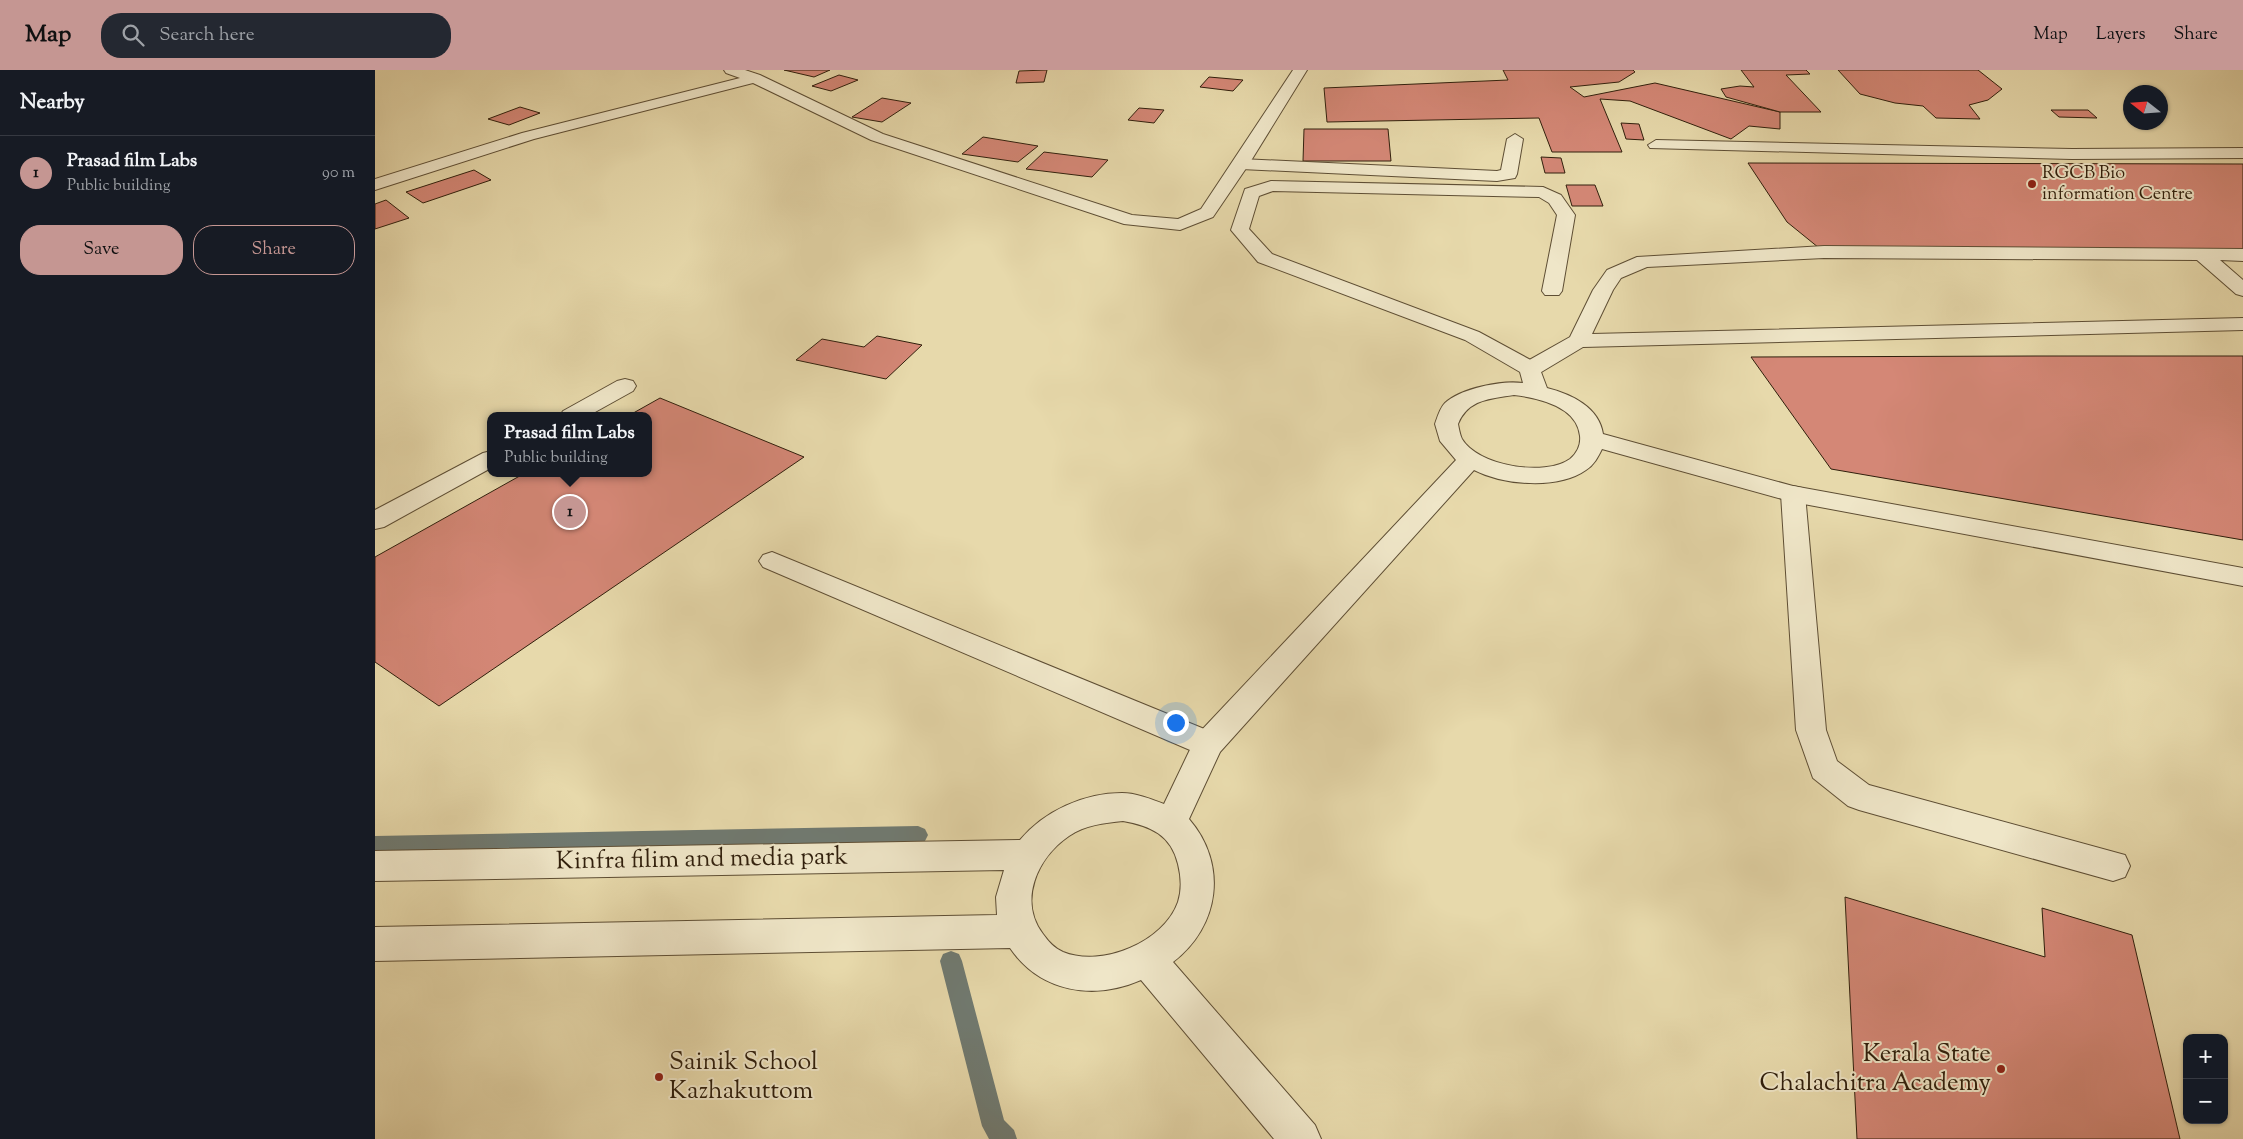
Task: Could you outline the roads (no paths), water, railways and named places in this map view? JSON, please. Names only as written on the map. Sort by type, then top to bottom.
[{"type":"street","points":[[731,70],[755,78],[877,136],[1130,220],[1180,225],[1207,213],[1241,164],[1300,70]]},
{"type":"street","points":[[375,185],[528,136],[755,78]]},
{"type":"street","points":[[1241,164],[1497,176],[1509,174],[1512,166],[1515,139]]},
{"type":"street","points":[[1656,145],[2063,153],[2243,153]]},
{"type":"street","points":[[1537,391],[1530,369],[1472,336],[1265,258],[1240,230],[1251,193],[1271,186],[1543,192],[1555,199],[1566,215],[1552,292]]},
{"type":"street","points":[[1579,341],[1603,290],[1614,274],[1643,261],[1824,252],[2243,255]]},
{"type":"street","points":[[2202,255],[2243,290]]},
{"type":"street","points":[[1530,369],[1579,341],[2243,324]]},
{"type":"street","points":[[578,412],[625,386]]},
{"type":"street","points":[[1513,388],[1537,391],[1559,398],[1578,410],[1590,424],[1594,439],[1589,453],[1578,464],[1561,473],[1538,477],[1513,476],[1490,471],[1469,461],[1454,448],[1446,433],[1447,418],[1455,405],[1471,395],[1491,389],[1513,388]]},
{"type":"street","points":[[1594,439],[1793,494],[2243,577]]},
{"type":"street","points":[[375,521],[487,460]]},
{"type":"street","points":[[1171,823],[1208,744],[1469,461]]},
{"type":"street","points":[[1793,494],[1811,730],[1824,770],[1859,796],[2113,866]]},
{"type":"street","points":[[772,561],[1208,744]]},
{"type":"street","points":[[1123,807],[1149,812],[1171,823],[1187,842],[1197,864],[1198,890],[1189,917],[1172,941],[1148,960],[1118,972],[1087,975],[1057,969],[1035,953],[1019,931],[1013,907],[1015,880],[1028,855],[1046,834],[1070,818],[1096,810],[1123,807]]},
{"type":"street","name":"Kinfra filim and media park","points":[[375,866],[1028,855]]},
{"type":"street","points":[[375,944],[1019,931]]},
{"type":"street","points":[[1148,960],[1301,1139]]},
{"type":"waterway","points":[[375,845],[918,835]]},
{"type":"waterway","points":[[951,961],[994,1126],[1005,1139]]},
{"type":"place","name":"RGCB Bio information Centre","points":[[2032,184]]},
{"type":"place","name":"Prasad film Labs","points":[[570,512]]},
{"type":"place","name":"Kerala State Chalachitra Academy","points":[[2001,1069]]},
{"type":"place","name":"Sainik School Kazhakuttom","points":[[659,1077]]}]
